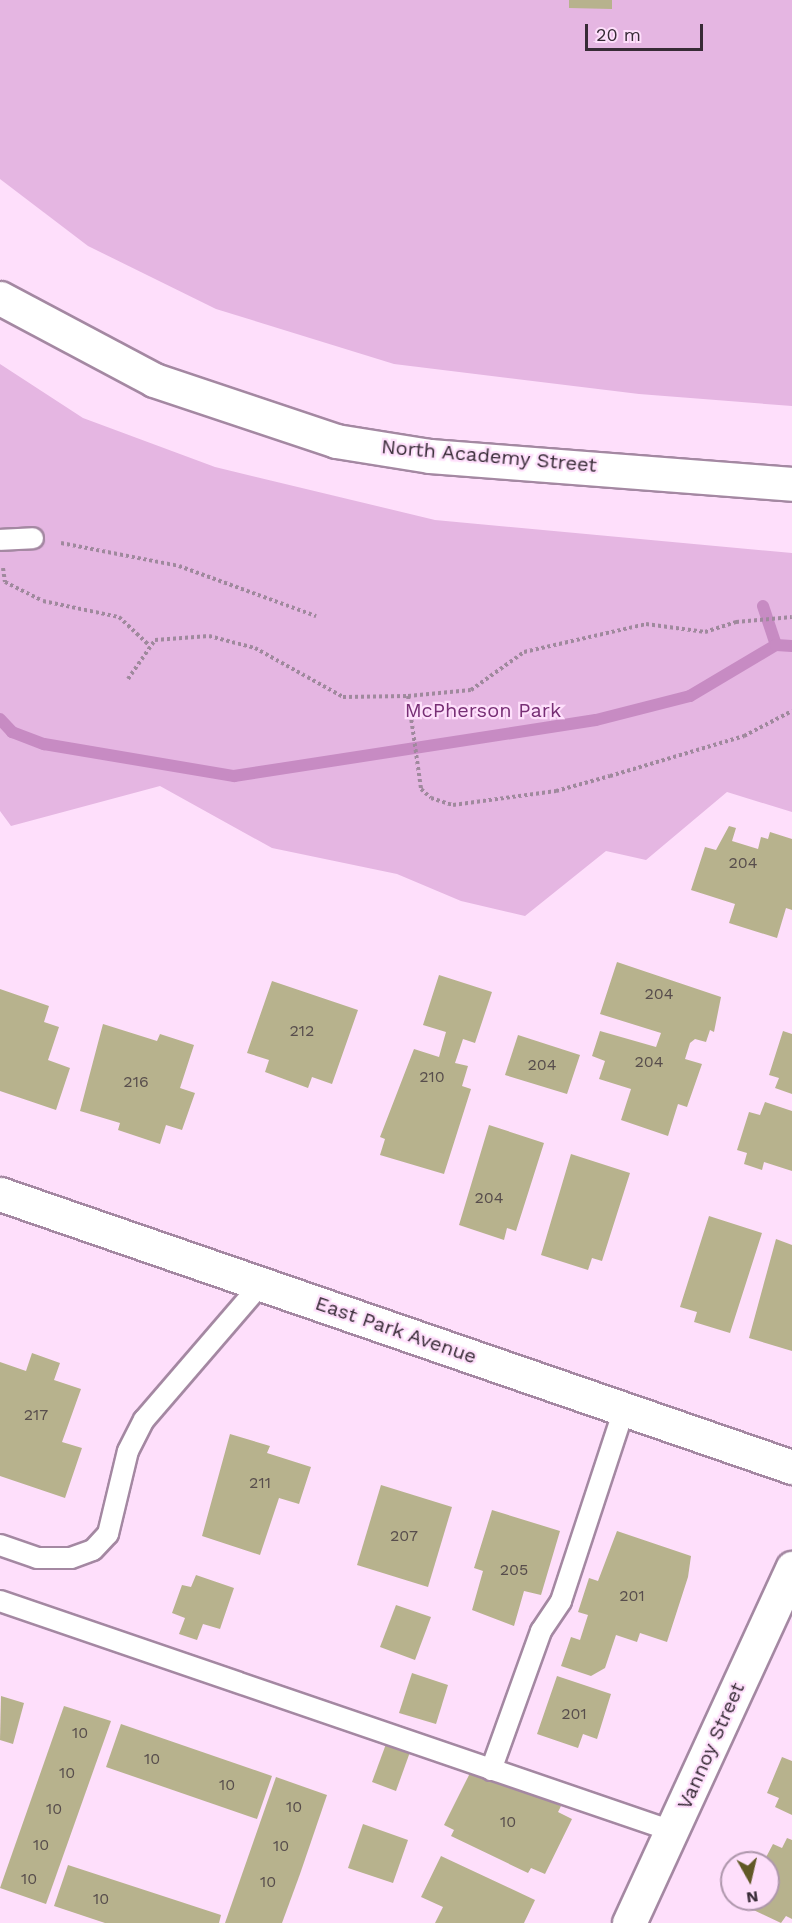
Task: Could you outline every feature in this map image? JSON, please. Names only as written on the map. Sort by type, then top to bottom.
[{"type":"main road","name":"North Academy Street","points":[[0,298],[154,380],[336,441],[430,456],[652,469],[792,484]]},
{"type":"main road","name":"East Park Avenue","points":[[0,1194],[792,1467]]},
{"type":"main road","name":"Vannoy Street","points":[[629,1923],[792,1568]]},
{"type":"lane","points":[[0,540],[33,538]]},
{"type":"lane","points":[[0,1545],[37,1558],[71,1558],[93,1550],[108,1534],[128,1451],[144,1420],[261,1284]]},
{"type":"lane","points":[[491,1770],[541,1631],[561,1600],[624,1409]]},
{"type":"lane","points":[[0,1601],[672,1831]]},
{"type":"path","points":[[33,538],[179,566],[316,616]]},
{"type":"path","points":[[2,562],[5,582],[43,602],[119,617],[150,646]]},
{"type":"path","points":[[128,680],[155,640],[209,636],[255,648],[343,696],[408,696],[471,690],[524,652],[635,626],[705,632],[741,621],[792,617]]},
{"type":"path","points":[[408,696],[422,789],[431,798],[453,805],[556,791],[744,736],[792,711]]},
{"type":"green space","points":[[0,0],[792,0],[792,406],[639,394],[394,364],[216,309],[88,246],[0,179]]},
{"type":"green space","name":"McPherson Park","points":[[0,364],[83,418],[215,467],[435,520],[792,553],[792,812],[727,792],[646,860],[606,851],[525,916],[461,901],[397,874],[272,848],[160,786],[11,826],[0,811]]},
{"type":"building","points":[[569,0],[612,0],[612,9],[569,8]]},
{"type":"building","points":[[729,826],[736,828],[732,841],[758,849],[761,837],[768,839],[770,832],[792,839],[792,910],[786,908],[777,938],[729,923],[735,904],[691,890],[705,847],[716,850]]},
{"type":"building","points":[[617,962],[721,997],[714,1032],[710,1030],[706,1042],[695,1039],[690,1043],[685,1059],[702,1064],[687,1107],[678,1104],[668,1136],[621,1120],[631,1089],[599,1079],[605,1061],[592,1056],[600,1031],[656,1047],[661,1033],[600,1014]]},
{"type":"building","points":[[439,975],[492,992],[475,1043],[463,1039],[455,1063],[468,1066],[462,1086],[471,1089],[444,1174],[380,1155],[385,1139],[380,1137],[414,1049],[439,1057],[446,1032],[423,1025]]},
{"type":"building","points":[[272,981],[358,1010],[332,1084],[312,1077],[308,1088],[265,1072],[269,1060],[247,1053]]},
{"type":"building","points":[[0,989],[49,1006],[44,1022],[59,1027],[48,1060],[70,1068],[56,1110],[0,1091]]},
{"type":"building","points":[[103,1024],[157,1041],[160,1034],[194,1045],[180,1088],[195,1093],[182,1130],[166,1125],[160,1144],[118,1130],[120,1123],[80,1111]]},
{"type":"building","points":[[783,1031],[792,1034],[792,1094],[775,1088],[779,1078],[769,1075]]},
{"type":"building","points":[[518,1035],[580,1055],[567,1094],[505,1075]]},
{"type":"building","points":[[765,1102],[792,1111],[792,1171],[764,1162],[762,1170],[744,1164],[747,1153],[737,1150],[749,1112],[760,1115]]},
{"type":"building","points":[[489,1125],[544,1143],[516,1231],[507,1228],[504,1240],[459,1225]]},
{"type":"building","points":[[571,1154],[630,1173],[602,1261],[592,1258],[588,1270],[541,1255]]},
{"type":"building","points":[[709,1216],[762,1233],[730,1333],[694,1322],[697,1312],[680,1307]]},
{"type":"building","points":[[776,1239],[792,1245],[792,1351],[749,1338]]},
{"type":"building","points":[[32,1353],[60,1363],[54,1380],[81,1389],[62,1442],[82,1448],[65,1498],[0,1476],[0,1362],[26,1371]]},
{"type":"building","points":[[230,1434],[270,1446],[267,1453],[311,1467],[299,1504],[279,1498],[260,1555],[202,1536]]},
{"type":"building","points":[[381,1485],[452,1507],[428,1587],[357,1565]]},
{"type":"building","points":[[492,1510],[560,1531],[541,1595],[524,1591],[514,1626],[472,1610],[483,1571],[474,1568]]},
{"type":"building","points":[[617,1531],[691,1556],[688,1577],[667,1642],[640,1633],[637,1642],[616,1635],[605,1668],[591,1676],[561,1666],[571,1637],[580,1640],[588,1615],[578,1612],[589,1578],[598,1581]]},
{"type":"building","points":[[196,1575],[234,1588],[220,1629],[203,1624],[197,1640],[179,1634],[185,1618],[172,1613],[182,1585],[191,1587]]},
{"type":"building","points":[[396,1605],[431,1617],[415,1660],[380,1647]]},
{"type":"building","points":[[412,1673],[448,1685],[436,1724],[399,1713]]},
{"type":"building","points":[[557,1676],[611,1694],[597,1739],[583,1734],[578,1748],[537,1734]]},
{"type":"building","points":[[1,1696],[24,1703],[13,1744],[0,1740]]},
{"type":"building","points":[[64,1706],[111,1721],[46,1904],[0,1888]]},
{"type":"building","points":[[121,1724],[272,1776],[257,1819],[106,1767]]},
{"type":"building","points":[[386,1744],[410,1752],[396,1791],[372,1782]]},
{"type":"building","points":[[782,1757],[792,1761],[792,1815],[775,1807],[779,1798],[767,1793]]},
{"type":"building","points":[[481,1767],[561,1806],[558,1812],[572,1819],[545,1874],[531,1868],[528,1873],[451,1836],[454,1830],[444,1825],[471,1771],[477,1775]]},
{"type":"building","points":[[276,1777],[327,1795],[300,1874],[282,1923],[225,1923]]},
{"type":"building","points":[[363,1824],[408,1840],[393,1883],[348,1868]]},
{"type":"building","points":[[787,1838],[792,1840],[792,1919],[786,1916],[781,1923],[756,1911],[780,1911],[780,1851],[769,1851],[773,1844],[782,1848]]},
{"type":"building","points":[[441,1856],[535,1900],[524,1923],[435,1923],[443,1907],[421,1897]]},
{"type":"building","points":[[68,1865],[221,1915],[219,1923],[105,1923],[54,1906]]},
{"type":"waterway","points":[[763,606],[776,645]]},
{"type":"waterway","points":[[0,719],[12,732],[44,744],[234,776],[596,720],[690,696],[776,645],[792,646]]}]
